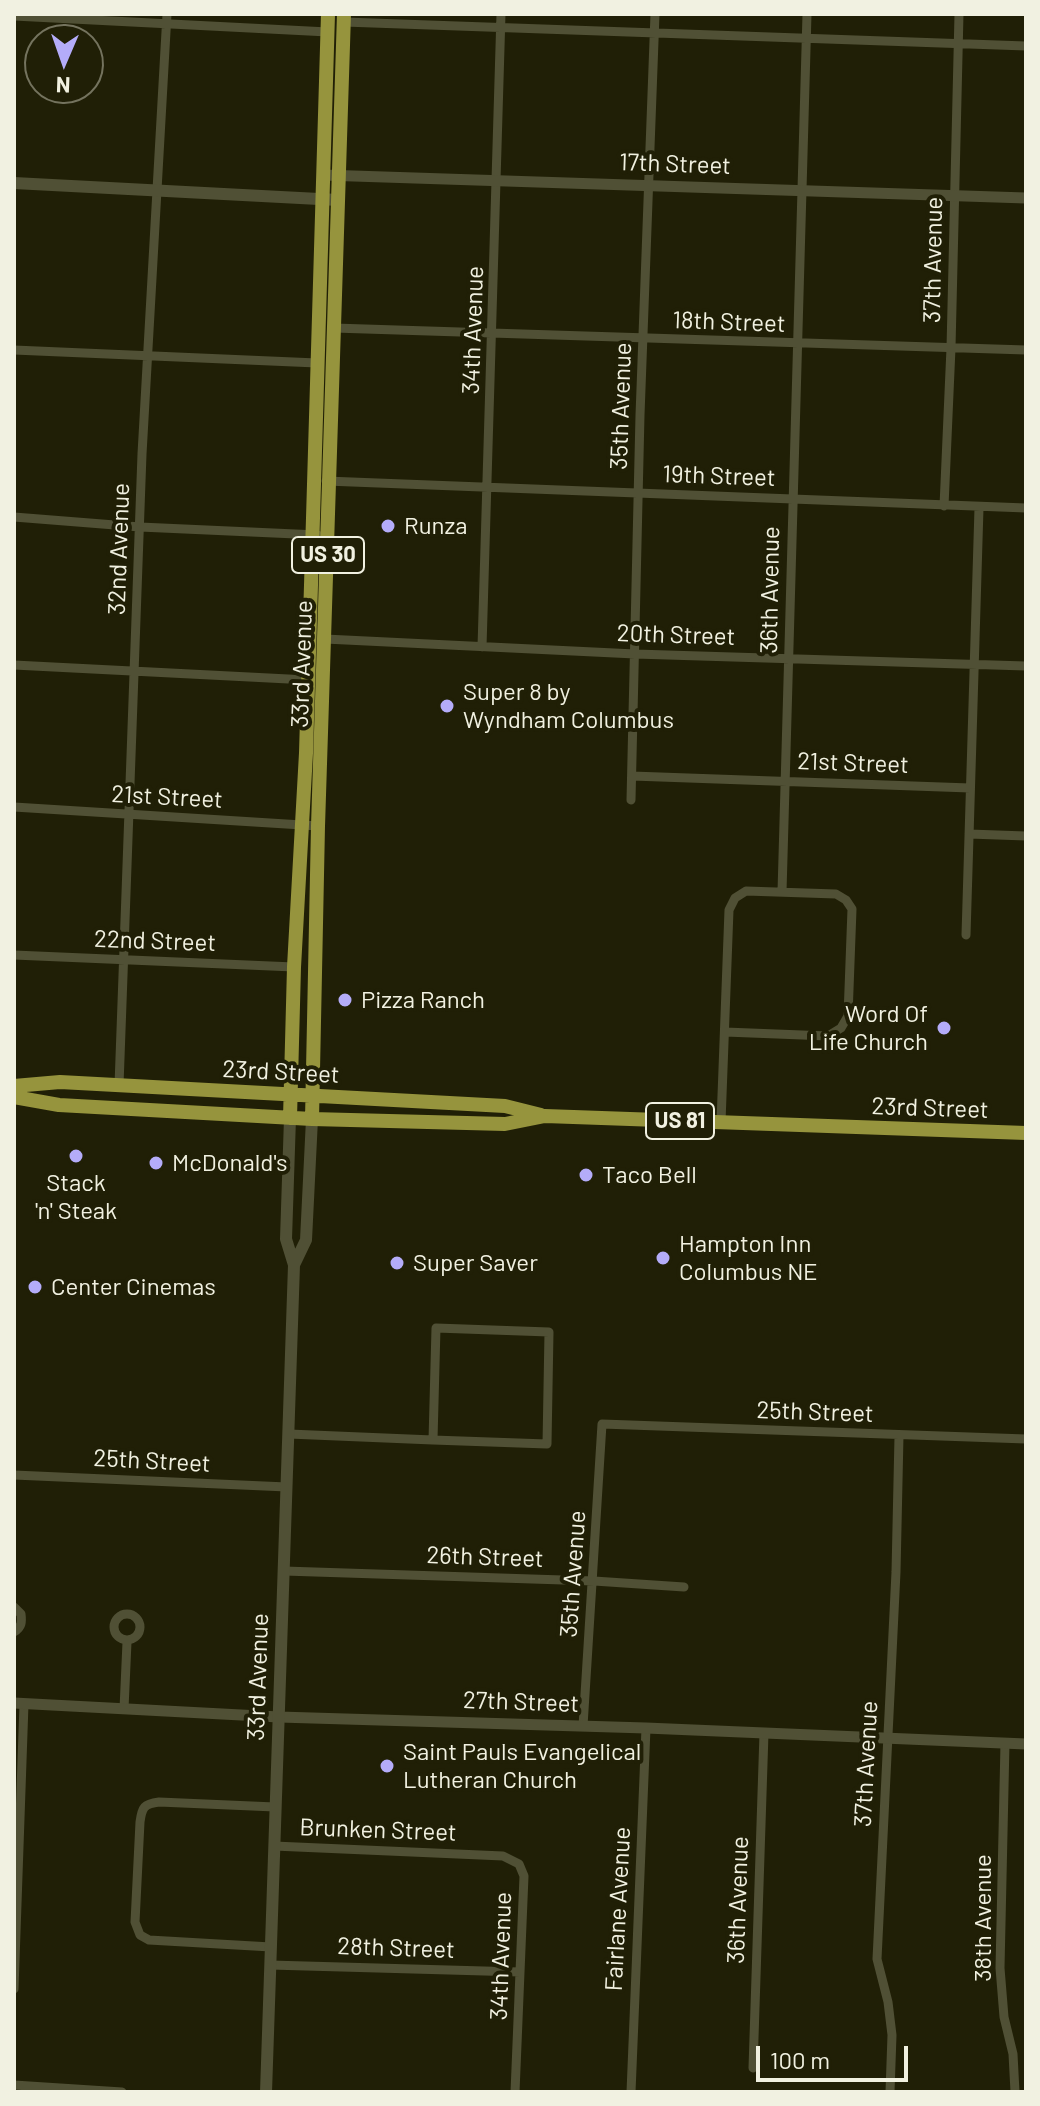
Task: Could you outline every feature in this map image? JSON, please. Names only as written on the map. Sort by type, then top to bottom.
[{"type":"highway","name":"33rd Avenue","points":[[312,1119],[308,680],[328,14]]},
{"type":"highway","name":"33rd Avenue","points":[[290,1118],[294,967],[311,825],[325,639],[344,18]]},
{"type":"highway","name":"23rd Street","points":[[14,1086],[60,1082],[505,1106],[545,1116],[1026,1133]]},
{"type":"highway","name":"23rd Street","points":[[14,1097],[59,1105],[312,1119],[505,1124],[545,1116]]},
{"type":"main road","points":[[14,183],[338,200]]},
{"type":"main road","name":"33rd Avenue","points":[[266,2092],[294,1265],[286,1239],[290,1118]]},
{"type":"main road","name":"33rd Avenue","points":[[294,1265],[306,1240],[312,1119]]},
{"type":"street","name":"34th Avenue","points":[[482,647],[501,14]]},
{"type":"street","name":"35th Avenue","points":[[631,800],[655,14]]},
{"type":"street","name":"36th Avenue","points":[[782,892],[807,14]]},
{"type":"street","name":"37th Avenue","points":[[944,506],[959,14]]},
{"type":"street","points":[[14,16],[166,20],[328,32]]},
{"type":"street","points":[[344,18],[655,34],[1026,46]]},
{"type":"street","name":"32nd Avenue","points":[[119,1085],[147,356],[166,20]]},
{"type":"street","name":"17th Street","points":[[323,175],[1026,198]]},
{"type":"street","name":"18th Street","points":[[334,328],[1026,350]]},
{"type":"street","points":[[14,350],[317,363]]},
{"type":"street","name":"19th Street","points":[[314,481],[1026,508]]},
{"type":"street","points":[[966,935],[979,508]]},
{"type":"street","points":[[14,517],[140,527],[328,535]]},
{"type":"street","name":"20th Street","points":[[325,639],[635,654],[1026,666]]},
{"type":"street","points":[[14,665],[308,680]]},
{"type":"street","name":"21st Street","points":[[632,776],[970,788]]},
{"type":"street","name":"21st Street","points":[[14,807],[311,825]]},
{"type":"street","points":[[969,834],[1026,836]]},
{"type":"street","points":[[721,1122],[729,910],[735,898],[746,891],[836,894],[846,900],[852,909],[848,1016],[841,1028],[828,1036],[725,1032]]},
{"type":"street","name":"22nd Street","points":[[14,955],[294,967]]},
{"type":"street","points":[[289,1434],[433,1440],[547,1444],[549,1332],[436,1328],[433,1440]]},
{"type":"street","name":"35th Avenue","points":[[583,1726],[602,1424]]},
{"type":"street","name":"25th Street","points":[[602,1424],[1026,1439]]},
{"type":"street","name":"37th Avenue","points":[[890,2092],[892,2035],[888,2002],[877,1959],[896,1572],[899,1436]]},
{"type":"street","name":"25th Street","points":[[14,1475],[287,1487]]},
{"type":"street","name":"26th Street","points":[[284,1571],[684,1587]]},
{"type":"street","points":[[14,1607],[21,1614],[22,1622],[14,1632]]},
{"type":"street","points":[[124,1709],[127,1642]]},
{"type":"street","points":[[14,1989],[19,1703]]},
{"type":"street","name":"27th Street","points":[[19,1703],[279,1717],[1026,1744]]},
{"type":"street","name":"Fairlane Avenue","points":[[631,2092],[646,1728]]},
{"type":"street","name":"36th Avenue","points":[[753,2068],[764,1733]]},
{"type":"street","name":"38th Avenue","points":[[1005,1743],[1000,1968],[1004,2017],[1013,2054],[1015,2092]]},
{"type":"street","points":[[271,1947],[149,1940],[140,1935],[135,1922],[140,1822],[142,1808],[146,1804],[275,1807]]},
{"type":"street","name":"Brunken Street","points":[[274,1846],[480,1854]]},
{"type":"street","name":"34th Avenue","points":[[480,1854],[503,1856],[519,1864],[524,1876],[515,2092]]},
{"type":"street","name":"28th Street","points":[[270,1965],[520,1972]]},
{"type":"street","points":[[14,2085],[122,2092]]},
{"type":"place","name":"Runza","points":[[388,526]]},
{"type":"place","name":"Super 8 by Wyndham Columbus","points":[[447,706]]},
{"type":"place","name":"Pizza Ranch","points":[[345,1000]]},
{"type":"place","name":"Word Of Life Church","points":[[944,1028]]},
{"type":"place","name":"Stack 'n' Steak","points":[[76,1156]]},
{"type":"place","name":"McDonald's","points":[[156,1163]]},
{"type":"place","name":"Taco Bell","points":[[586,1175]]},
{"type":"place","name":"Hampton Inn Columbus NE","points":[[663,1258]]},
{"type":"place","name":"Super Saver","points":[[397,1263]]},
{"type":"place","name":"Center Cinemas","points":[[35,1287]]},
{"type":"place","name":"Saint Pauls Evangelical Lutheran Church","points":[[387,1766]]}]
